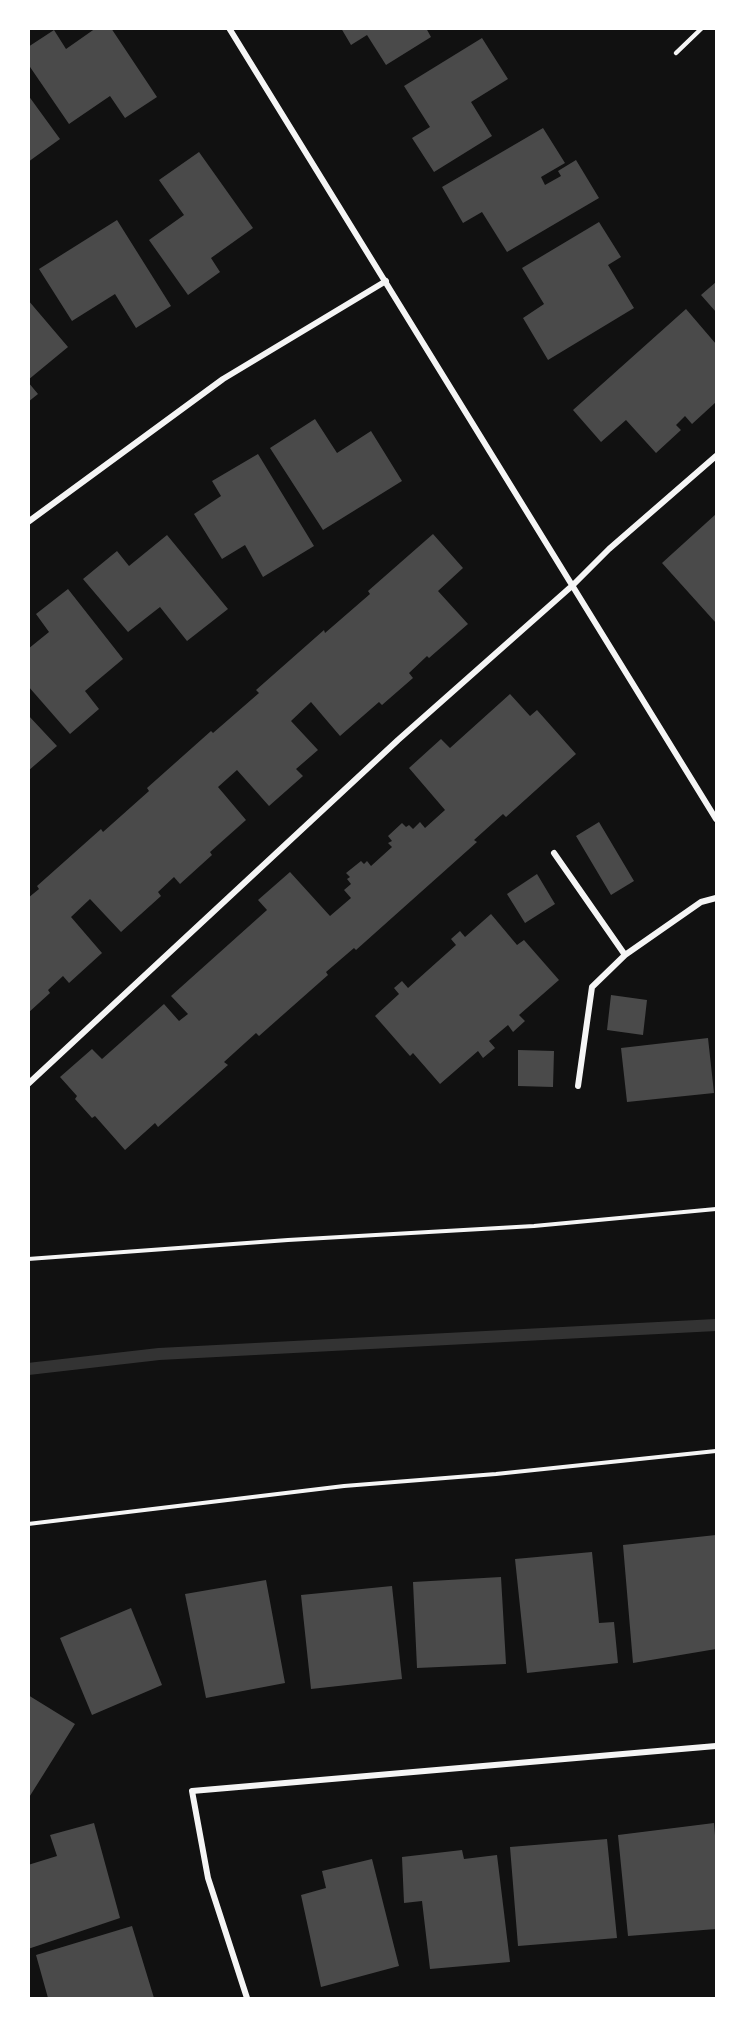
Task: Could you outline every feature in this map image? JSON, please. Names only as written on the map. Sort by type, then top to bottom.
[{"type":"street","points":[[229,28],[717,819]]},
{"type":"street","points":[[28,522],[223,379],[386,281]]},
{"type":"street","points":[[28,1083],[398,740],[573,585],[609,549],[717,456]]},
{"type":"street","points":[[554,853],[625,955]]},
{"type":"street","points":[[578,1086],[592,987],[625,955],[701,902],[717,898]]},
{"type":"street","points":[[247,1998],[208,1878],[192,1791],[717,1746]]},
{"type":"lane","points":[[676,53],[702,28]]},
{"type":"path","points":[[28,1259],[288,1240],[534,1226],[717,1209]]},
{"type":"path","points":[[28,1524],[333,1487],[496,1474],[717,1451]]},
{"type":"building","points":[[96,28],[111,28],[157,97],[125,118],[110,96],[69,124],[28,64],[28,47],[54,30],[66,49]]},
{"type":"building","points":[[341,28],[426,28],[431,37],[386,65],[367,35],[351,45]]},
{"type":"building","points":[[482,38],[508,79],[471,102],[492,136],[434,172],[412,138],[430,127],[404,86]]},
{"type":"building","points":[[28,95],[60,139],[28,162]]},
{"type":"building","points":[[543,128],[565,163],[541,177],[545,185],[561,176],[558,171],[576,160],[599,198],[507,252],[482,212],[463,223],[442,187]]},
{"type":"building","points":[[199,152],[253,228],[211,258],[220,272],[188,295],[149,240],[184,215],[159,180]]},
{"type":"building","points":[[117,220],[171,306],[136,328],[115,294],[72,321],[39,269]]},
{"type":"building","points":[[599,222],[621,257],[608,265],[634,308],[548,360],[523,318],[544,304],[522,268]]},
{"type":"building","points":[[716,282],[716,312],[701,295]]},
{"type":"building","points":[[28,300],[68,347],[28,380]]},
{"type":"building","points":[[686,309],[716,344],[716,402],[692,424],[685,416],[676,425],[681,430],[656,453],[626,420],[601,442],[573,410]]},
{"type":"building","points":[[28,382],[38,394],[28,402]]},
{"type":"building","points":[[315,419],[337,453],[371,431],[402,481],[323,530],[270,448]]},
{"type":"building","points":[[258,454],[314,546],[263,577],[245,545],[222,559],[194,514],[221,496],[212,481]]},
{"type":"building","points":[[716,514],[716,623],[662,563]]},
{"type":"building","points":[[433,534],[463,568],[438,591],[468,624],[409,673],[413,678],[382,705],[379,702],[340,736],[311,702],[291,721],[318,750],[296,769],[303,776],[269,806],[237,770],[218,787],[246,820],[210,852],[212,855],[180,884],[174,877],[158,892],[161,896],[121,932],[90,899],[71,917],[102,953],[69,983],[63,976],[48,990],[50,993],[28,1013],[28,898],[39,889],[37,886],[101,829],[103,832],[149,791],[147,788],[211,731],[213,733],[259,693],[256,690],[324,630],[325,633],[370,594],[368,591]]},
{"type":"building","points":[[167,535],[228,609],[187,641],[160,607],[128,632],[83,579],[117,551],[129,566]]},
{"type":"building","points":[[68,589],[123,659],[85,691],[99,709],[70,734],[28,686],[28,649],[49,632],[36,614]]},
{"type":"building","points":[[510,694],[530,716],[537,710],[576,754],[506,817],[503,814],[474,840],[477,842],[356,950],[354,948],[326,972],[328,975],[259,1036],[256,1033],[224,1062],[228,1065],[158,1127],[155,1123],[125,1150],[95,1116],[92,1118],[75,1099],[77,1096],[60,1077],[92,1049],[102,1059],[164,1004],[179,1021],[188,1014],[171,996],[267,910],[258,900],[290,872],[330,916],[351,898],[344,890],[351,884],[347,879],[350,877],[346,873],[361,861],[364,864],[367,861],[371,866],[392,847],[388,843],[392,841],[388,836],[402,823],[413,829],[420,822],[425,828],[445,810],[409,768],[441,739],[450,748]]},
{"type":"building","points":[[28,715],[57,746],[28,771]]},
{"type":"building","points":[[599,822],[634,881],[611,895],[576,836]]},
{"type":"building","points":[[537,874],[555,904],[525,923],[507,894]]},
{"type":"building","points":[[491,914],[517,945],[524,940],[559,980],[519,1015],[525,1021],[513,1032],[508,1025],[489,1041],[495,1048],[483,1058],[478,1051],[440,1084],[413,1053],[410,1056],[375,1016],[399,994],[394,988],[402,981],[408,988],[456,945],[451,939],[460,931],[465,937]]},
{"type":"building","points":[[611,995],[647,1000],[643,1035],[607,1030]]},
{"type":"building","points":[[708,1038],[714,1093],[627,1102],[621,1048]]},
{"type":"building","points":[[518,1050],[554,1051],[553,1087],[518,1086]]},
{"type":"building","points":[[716,1535],[716,1649],[633,1663],[623,1545]]},
{"type":"building","points":[[592,1552],[599,1623],[614,1622],[618,1663],[527,1673],[515,1559]]},
{"type":"building","points":[[501,1577],[506,1664],[417,1668],[413,1582]]},
{"type":"building","points":[[266,1580],[285,1683],[206,1698],[185,1594]]},
{"type":"building","points":[[392,1586],[402,1679],[311,1689],[301,1595]]},
{"type":"building","points":[[131,1608],[162,1685],[92,1715],[60,1638]]},
{"type":"building","points":[[28,1695],[75,1724],[28,1799]]},
{"type":"building","points":[[94,1823],[120,1918],[28,1949],[28,1865],[57,1856],[50,1835]]},
{"type":"building","points":[[714,1823],[716,1929],[628,1936],[618,1835]]},
{"type":"building","points":[[607,1839],[617,1938],[518,1946],[510,1847]]},
{"type":"building","points":[[462,1850],[464,1859],[497,1855],[510,1962],[430,1969],[422,1901],[404,1903],[402,1857]]},
{"type":"building","points":[[372,1859],[399,1966],[321,1987],[301,1895],[326,1888],[322,1871]]},
{"type":"building","points":[[132,1926],[154,1998],[48,1998],[36,1955]]},
{"type":"waterway","points":[[28,1369],[159,1354],[716,1325]]}]
